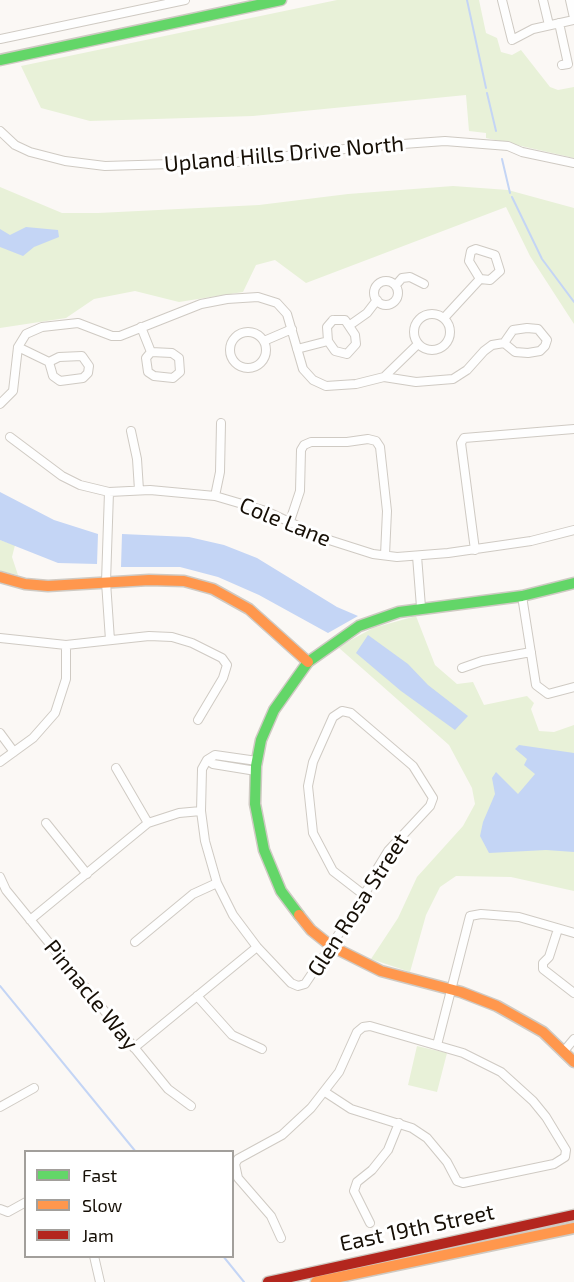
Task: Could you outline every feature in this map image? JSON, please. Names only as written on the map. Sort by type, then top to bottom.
[{"type":"street","points":[[0,39],[185,0]]},
{"type":"street","points":[[0,60],[281,0]]},
{"type":"street","points":[[502,0],[512,40],[525,32],[574,19],[570,0]]},
{"type":"street","points":[[543,0],[549,25]]},
{"type":"street","points":[[559,23],[568,64],[562,65]]},
{"type":"street","name":"Upland Hills Drive North","points":[[0,131],[15,145],[30,152],[65,161],[105,166],[238,162],[361,147],[445,141],[508,146],[522,152],[574,163]]},
{"type":"street","points":[[476,249],[495,255],[500,266],[496,277],[480,279],[469,261],[471,251],[476,249]]},
{"type":"street","points":[[396,285],[402,278],[410,277],[424,284]]},
{"type":"street","points":[[444,318],[480,279]]},
{"type":"street","points":[[350,325],[367,313],[377,300],[375,290],[379,284],[386,281],[396,285]]},
{"type":"street","points":[[377,300],[384,304],[392,303],[398,293],[396,285]]},
{"type":"street","points":[[0,404],[13,391],[18,347],[26,334],[42,327],[78,323],[112,336],[120,336],[201,304],[258,297],[277,303],[287,314],[303,369],[313,380],[326,386],[356,384],[384,377],[416,382],[453,379],[467,370],[484,351],[504,343],[513,330],[538,329],[547,340],[540,351],[528,353],[515,352],[504,343]]},
{"type":"street","points":[[426,315],[444,318],[450,334],[445,345],[428,350],[418,344],[414,333],[417,322],[426,315]]},
{"type":"street","points":[[342,320],[350,325],[356,339],[352,350],[340,353],[331,347],[328,341],[326,332],[329,322],[342,320]]},
{"type":"street","points":[[141,327],[151,352]]},
{"type":"street","points":[[264,341],[292,329]]},
{"type":"street","points":[[243,332],[255,333],[264,341],[264,358],[256,366],[240,365],[232,357],[233,340],[243,332]]},
{"type":"street","points":[[297,350],[328,341]]},
{"type":"street","points":[[384,377],[418,344]]},
{"type":"street","points":[[18,347],[49,362],[53,375],[60,381],[83,378],[88,373],[89,366],[82,356],[59,357],[49,362]]},
{"type":"street","points":[[151,352],[172,353],[179,358],[180,372],[173,378],[154,376],[147,372],[146,358],[151,352]]},
{"type":"street","points":[[215,496],[220,472],[221,423]]},
{"type":"street","points":[[475,550],[461,444],[464,438],[574,429]]},
{"type":"street","points":[[131,431],[137,459],[139,490]]},
{"type":"street","name":"Cole Lane","points":[[10,437],[62,476],[80,485],[109,492],[139,490],[215,496],[290,521],[340,545],[385,555],[417,556],[475,550],[531,541],[574,530]]},
{"type":"street","points":[[290,521],[300,491],[301,450],[304,445],[311,442],[347,442],[368,439],[376,441],[380,447],[387,511],[385,555]]},
{"type":"street","points":[[109,492],[106,582],[110,640]]},
{"type":"street","points":[[417,556],[421,607]]},
{"type":"street","points":[[0,577],[25,584],[48,586],[106,582],[184,581],[213,590],[249,609],[281,635],[308,662]]},
{"type":"street","points":[[574,583],[522,597],[421,607],[378,618],[360,626],[308,662],[274,710],[261,740],[256,766],[257,824],[271,872],[295,912],[331,946],[381,971],[497,1006],[523,1019],[564,1051],[574,1062]]},
{"type":"street","points":[[522,597],[536,685],[540,691],[548,694],[574,687]]},
{"type":"street","points":[[0,638],[66,645],[172,637],[211,652],[227,665],[223,678],[198,720]]},
{"type":"street","points":[[0,762],[45,726],[55,713],[66,679],[66,645]]},
{"type":"street","points":[[462,668],[482,661],[531,652]]},
{"type":"street","name":"Glen Rosa Street","points":[[257,947],[291,983],[298,986],[305,984],[364,895],[388,851],[430,806],[433,798],[414,766],[351,713],[342,711],[333,717],[312,762],[308,786],[309,810],[313,833],[333,871],[364,895]]},
{"type":"street","points":[[0,733],[14,752]]},
{"type":"street","points":[[134,1048],[257,947],[233,915],[217,883],[205,841],[201,811],[202,769],[207,760],[213,764],[256,766]]},
{"type":"street","points":[[116,768],[148,823]]},
{"type":"street","points":[[30,920],[148,823],[179,813],[201,811]]},
{"type":"street","points":[[46,823],[87,874]]},
{"type":"street","name":"Pinnacle Way","points":[[0,877],[6,890],[168,1089],[190,1106]]},
{"type":"street","points":[[135,942],[193,894],[217,883]]},
{"type":"street","points":[[437,1046],[470,916],[481,914],[519,917],[574,933]]},
{"type":"street","points":[[558,929],[549,957],[543,963],[543,969],[574,993]]},
{"type":"street","points":[[197,996],[232,1035],[262,1049]]},
{"type":"street","points":[[281,1238],[271,1216],[238,1178],[235,1164],[238,1159],[282,1135],[325,1092],[339,1072],[357,1032],[363,1027],[370,1026],[482,1061],[518,1086],[546,1117],[566,1150],[565,1157],[555,1164],[463,1183],[457,1181],[439,1151],[427,1138],[399,1123],[351,1109],[325,1092]]},
{"type":"street","points":[[564,1051],[574,1039]]},
{"type":"street","points":[[0,1107],[34,1088]]},
{"type":"street","points":[[369,1223],[354,1191],[357,1182],[384,1156],[399,1123]]},
{"type":"street","points":[[4,1210],[24,1203]]},
{"type":"street","name":"East 19th Street","points":[[268,1282],[272,1279],[574,1215]]},
{"type":"street","name":"East 19th Street","points":[[316,1282],[574,1228]]},
{"type":"street","points":[[94,1258],[100,1282]]},
{"type":"green space","points":[[337,0],[479,0],[486,33],[497,38],[501,52],[512,55],[521,50],[550,87],[558,90],[574,87],[574,158],[486,138],[486,133],[469,131],[466,95],[253,116],[90,121],[41,108],[21,66]]},
{"type":"green space","points":[[453,186],[508,190],[574,208],[574,324],[530,256],[506,207],[306,283],[275,260],[256,265],[243,292],[179,302],[135,291],[94,299],[66,318],[0,328],[0,187],[62,213],[98,213],[259,205],[348,194]]},
{"type":"green space","points":[[0,540],[15,545],[12,557],[18,575],[0,571]]},
{"type":"green space","points":[[416,616],[435,665],[457,684],[473,682],[484,705],[527,696],[534,703],[531,709],[539,731],[554,732],[574,725],[574,891],[511,877],[456,876],[440,887],[426,915],[410,972],[371,959],[398,918],[417,877],[463,826],[475,804],[472,788],[449,745],[338,647],[373,628]]},
{"type":"green space","points":[[417,1046],[447,1053],[437,1092],[408,1085]]},
{"type":"water","points":[[26,227],[58,230],[59,237],[34,247],[23,256],[0,247],[0,229],[10,235]]},
{"type":"water","points":[[0,492],[54,520],[98,534],[97,564],[58,563],[0,540]]},
{"type":"water","points":[[122,534],[189,537],[224,545],[257,558],[337,607],[358,616],[328,633],[259,595],[218,577],[180,567],[121,567]]},
{"type":"water","points":[[368,635],[408,664],[428,685],[468,716],[455,730],[401,691],[356,653]]},
{"type":"water","points":[[519,745],[574,753],[574,852],[546,850],[489,853],[480,836],[483,822],[495,794],[492,778],[496,772],[518,794],[535,774],[524,765],[527,759],[515,749]]},
{"type":"waterway","points":[[467,0],[486,88]]},
{"type":"waterway","points":[[487,93],[496,131]]},
{"type":"waterway","points":[[502,159],[510,193]]},
{"type":"waterway","points":[[512,197],[542,259],[574,302]]},
{"type":"waterway","points":[[0,986],[134,1150]]},
{"type":"waterway","points":[[225,1258],[244,1282]]},
{"type":"traffic: fast","points":[[0,60],[281,0]]},
{"type":"traffic: fast","points":[[299,915],[281,891],[264,850],[255,804],[256,766],[261,740],[274,710],[308,662],[359,626],[399,612],[522,596],[574,583]]},
{"type":"traffic: slow","points":[[0,577],[25,584],[48,586],[149,580],[184,581],[213,589],[249,609],[308,662]]},
{"type":"traffic: slow","points":[[299,915],[311,930],[331,946],[381,971],[461,992],[497,1006],[543,1032],[574,1062]]},
{"type":"traffic: slow","points":[[316,1282],[574,1228]]},
{"type":"traffic: jam","points":[[268,1282],[574,1215]]}]
